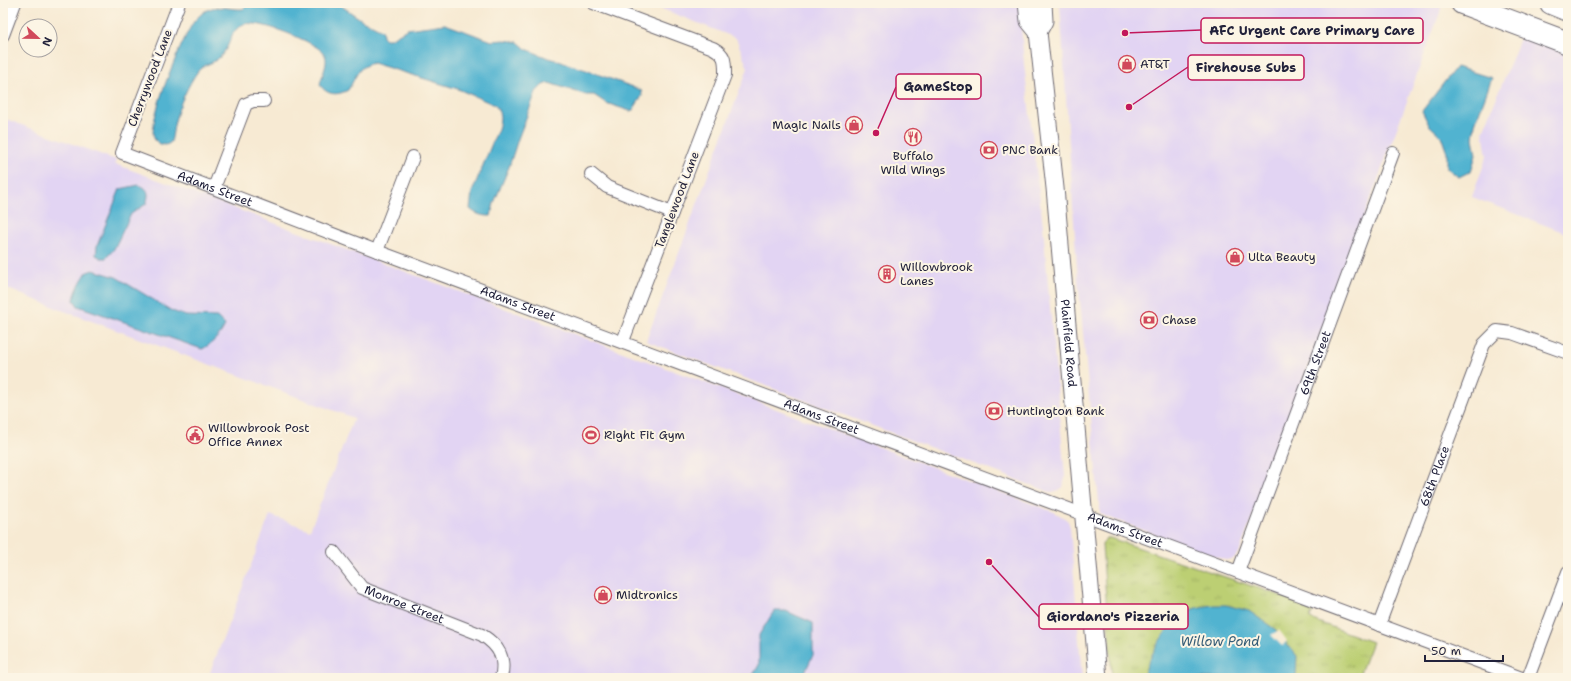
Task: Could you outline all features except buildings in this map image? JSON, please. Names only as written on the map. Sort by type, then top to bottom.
[{"type":"highway","points":[[1551,3],[1568,10]]},
{"type":"highway","points":[[1467,4],[1568,43]]},
{"type":"main road","name":"Plainfield Road","points":[[1027,3],[1029,21],[1038,32],[1055,188],[1098,678]]},
{"type":"main road","name":"Plainfield Road","points":[[1038,32],[1044,21],[1043,3]]},
{"type":"street","points":[[3,35],[15,3]]},
{"type":"street","name":"Cherrywood Lane","points":[[122,153],[178,3]]},
{"type":"street","name":"Tanglewood Lane","points":[[593,3],[713,48],[721,52],[724,57],[725,75],[623,341]]},
{"type":"street","points":[[214,188],[246,104],[253,101],[264,101]]},
{"type":"street","name":"Adams Street","points":[[122,153],[377,250],[1522,678]]},
{"type":"street","name":"69th Street","points":[[1238,572],[1393,153]]},
{"type":"street","points":[[377,250],[413,157]]},
{"type":"street","points":[[591,174],[607,187],[672,213]]},
{"type":"street","name":"68th Place","points":[[1379,625],[1484,344],[1497,331],[1512,333],[1568,353]]},
{"type":"street","name":"Monroe Street","points":[[334,552],[362,588],[488,639],[501,653],[501,678]]},
{"type":"street","points":[[1528,678],[1568,572]]},
{"type":"shaded area","points":[[647,3],[1019,3],[1024,64],[1043,227],[1065,477],[1063,487],[1058,491],[1050,492],[646,341],[748,68],[736,38]]},
{"type":"shaded area","points":[[1060,3],[1433,3],[1442,7],[1239,553],[1233,559],[1225,560],[1100,513],[1077,268]]},
{"type":"shaded area","points":[[1521,36],[1568,54],[1568,234],[1472,197],[1487,156],[1483,132]]},
{"type":"shaded area","points":[[3,118],[116,160],[115,164],[1054,512],[1068,521],[1070,527],[1082,678],[582,678],[576,676],[575,678],[208,678],[270,515],[310,530],[354,418],[3,287]]},
{"type":"green space","points":[[1106,538],[1110,538],[1314,607],[1310,619],[1372,642],[1358,678],[1112,678],[1102,545]]},
{"type":"water","points":[[249,3],[337,3],[362,20],[382,30],[383,36],[386,39],[390,39],[407,29],[445,24],[492,41],[504,40],[518,42],[526,49],[543,56],[641,90],[642,96],[633,110],[630,111],[606,103],[594,95],[586,95],[549,83],[543,85],[536,92],[509,167],[494,203],[491,216],[483,215],[475,213],[470,209],[472,192],[499,125],[499,113],[495,105],[458,89],[373,63],[363,67],[360,70],[348,90],[332,94],[320,85],[326,59],[325,55],[320,50],[286,32],[249,24],[242,25],[235,31],[227,48],[218,59],[204,66],[198,71],[187,89],[179,108],[174,124],[171,142],[165,145],[159,143],[155,140],[153,131],[155,117],[175,60],[195,20],[211,8],[220,7],[243,9]]},
{"type":"water","points":[[1456,67],[1492,78],[1475,124],[1473,138],[1476,155],[1471,171],[1459,177],[1447,168],[1447,153],[1441,136],[1429,125],[1422,111]]},
{"type":"water","points":[[139,185],[147,190],[148,198],[146,204],[131,214],[114,249],[106,258],[101,258],[96,255],[97,246],[120,189]]},
{"type":"water","points":[[93,270],[116,277],[172,311],[186,316],[217,317],[225,325],[215,339],[202,349],[78,306],[74,300],[77,289],[87,272]]},
{"type":"water","name":"Willow Pond","points":[[1214,605],[1226,605],[1249,611],[1276,630],[1297,656],[1295,678],[1143,678],[1149,660],[1161,639],[1175,620],[1190,610]]},
{"type":"water","points":[[774,611],[786,611],[813,623],[813,655],[802,678],[751,678],[759,665],[759,635]]},
{"type":"pier","points":[[1279,630],[1287,641],[1282,646],[1271,635]]},
{"type":"place","name":"AFC Urgent Care Primary Care","points":[[1125,33]]},
{"type":"place","name":"AT&T","points":[[1127,64]]},
{"type":"place","name":"Firehouse Subs","points":[[1129,107]]},
{"type":"place","name":"Magic Nails","points":[[854,125]]},
{"type":"place","name":"GameStop","points":[[876,133]]},
{"type":"place","name":"Buffalo Wild Wings","points":[[913,137]]},
{"type":"place","name":"PNC Bank","points":[[989,150]]},
{"type":"place","name":"Ulta Beauty","points":[[1235,257]]},
{"type":"place","name":"Willowbrook Lanes","points":[[887,274]]},
{"type":"place","name":"Chase","points":[[1149,320]]},
{"type":"place","name":"Huntington Bank","points":[[994,411]]},
{"type":"place","name":"Willowbrook Post Office Annex","points":[[195,435]]},
{"type":"place","name":"Right Fit Gym","points":[[591,435]]},
{"type":"place","name":"Giordano's Pizzeria","points":[[989,562]]},
{"type":"place","name":"Midtronics","points":[[603,595]]}]
